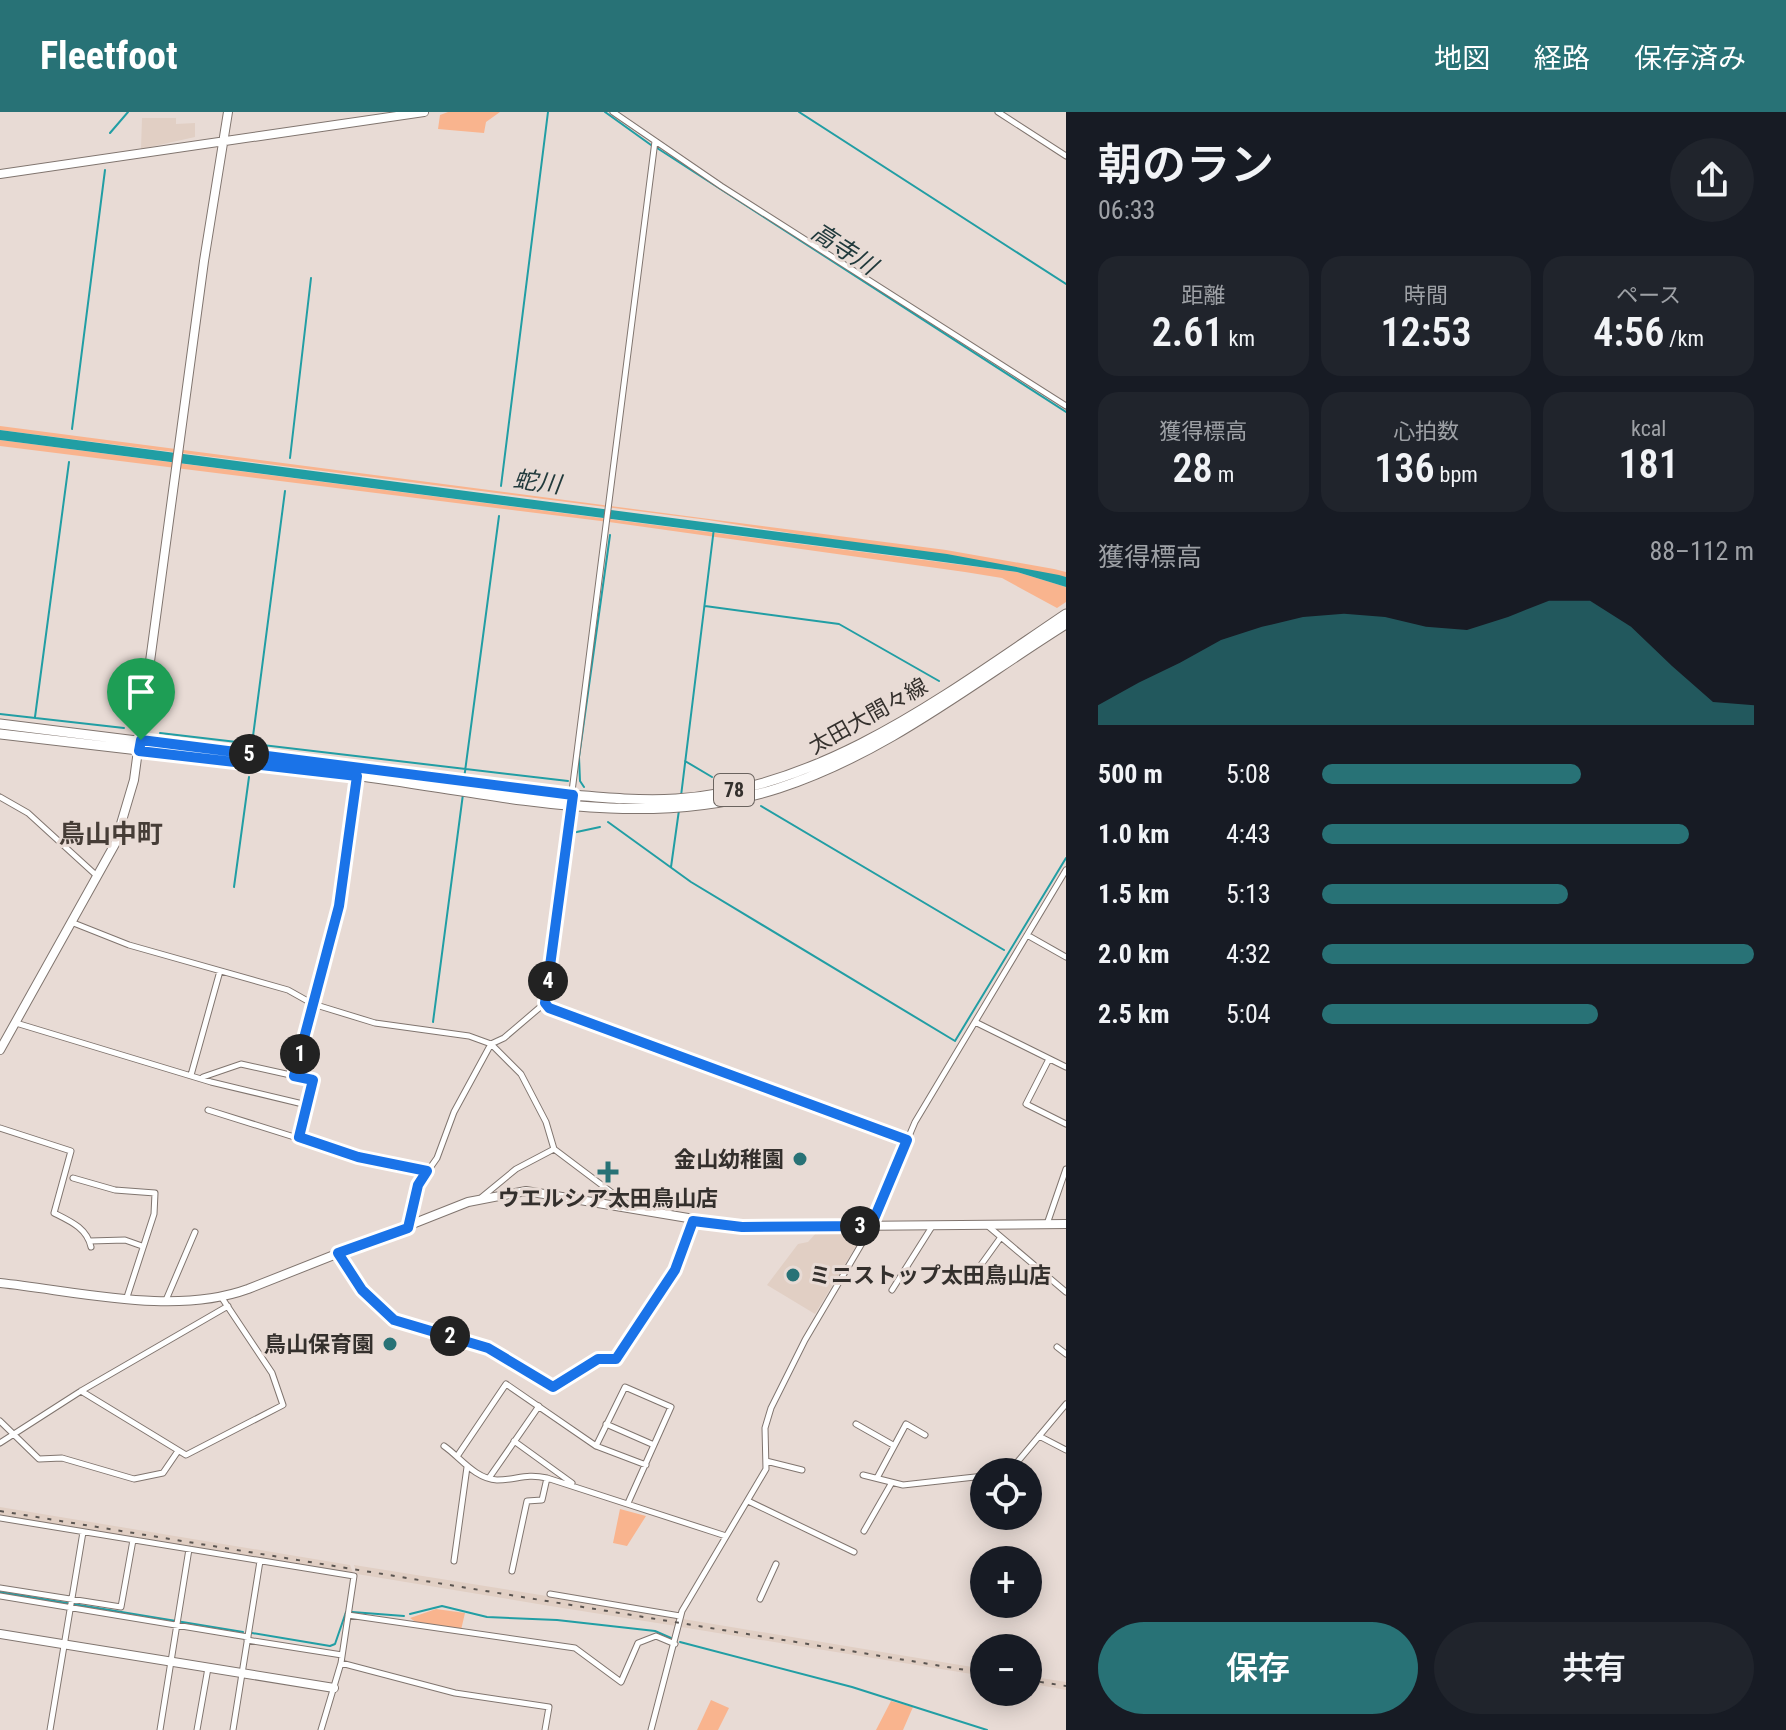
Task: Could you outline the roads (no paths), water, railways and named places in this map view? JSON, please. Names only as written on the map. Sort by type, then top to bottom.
[{"type":"main road","name":"太田大間々線","points":[[0,724],[141,740],[572,800],[677,799],[740,788],[807,769],[911,716],[1066,614]]},
{"type":"main road","name":"太田大間々線","points":[[0,734],[572,800],[675,808],[741,797],[812,777],[903,732],[1066,624]]},
{"type":"street","points":[[0,1050],[4,1032],[15,1022],[97,876],[124,820],[141,740],[204,261],[228,112]]},
{"type":"street","points":[[0,174],[424,112]]},
{"type":"street","points":[[613,112],[1066,406]]},
{"type":"street","points":[[998,112],[1066,156]]},
{"type":"street","points":[[408,1228],[418,1185],[437,1158],[461,1098],[491,1044],[504,1038],[545,1003],[655,141]]},
{"type":"street","points":[[294,1076],[339,906],[357,776]]},
{"type":"street","points":[[0,797],[28,813],[97,876]]},
{"type":"street","points":[[651,1730],[680,1616],[761,1479],[766,1461],[765,1428],[771,1408],[805,1340],[871,1226],[907,1140],[1066,870]]},
{"type":"street","points":[[71,922],[129,945],[288,990],[313,1004],[375,1023],[469,1036],[491,1044],[521,1074],[546,1122],[554,1149],[632,1208]]},
{"type":"street","points":[[1027,935],[1066,957]]},
{"type":"street","points":[[191,1075],[220,971]]},
{"type":"street","points":[[545,1003],[549,1008],[907,1140]]},
{"type":"street","points":[[15,1022],[191,1075],[307,1105]]},
{"type":"street","points":[[975,1022],[1066,1067]]},
{"type":"street","points":[[1049,1059],[1026,1104],[1066,1124]]},
{"type":"street","points":[[202,1077],[241,1064],[313,1080],[299,1137]]},
{"type":"street","points":[[208,1110],[358,1157],[427,1171]]},
{"type":"street","points":[[0,1128],[71,1151],[54,1213],[74,1223],[90,1244],[111,1239],[142,1246]]},
{"type":"street","points":[[0,1283],[166,1301],[222,1298],[482,1197],[516,1169],[554,1149]]},
{"type":"street","points":[[1047,1224],[1066,1169]]},
{"type":"street","points":[[73,1178],[115,1190],[155,1193],[156,1208],[127,1297]]},
{"type":"street","points":[[482,1197],[543,1191],[693,1221],[742,1227],[1066,1224]]},
{"type":"street","points":[[338,1253],[362,1290],[394,1320],[488,1348],[553,1387],[598,1359],[616,1359],[675,1270],[693,1221]]},
{"type":"street","points":[[892,1290],[933,1225]]},
{"type":"street","points":[[988,1226],[1066,1292]]},
{"type":"street","points":[[166,1301],[195,1232]]},
{"type":"street","points":[[978,1269],[1001,1237]]},
{"type":"street","points":[[81,1391],[186,1455],[283,1405],[272,1373],[222,1298]]},
{"type":"street","points":[[0,1443],[81,1391],[228,1306]]},
{"type":"street","points":[[1057,1347],[1066,1354]]},
{"type":"street","points":[[458,1455],[506,1384],[596,1446],[646,1465]]},
{"type":"street","points":[[596,1446],[625,1387],[671,1407],[628,1503]]},
{"type":"street","points":[[1021,1458],[1066,1404]]},
{"type":"street","points":[[489,1478],[539,1406]]},
{"type":"street","points":[[0,1421],[39,1459],[62,1458],[134,1479],[163,1473],[178,1451]]},
{"type":"street","points":[[606,1424],[654,1445]]},
{"type":"street","points":[[856,1424],[893,1445]]},
{"type":"street","points":[[877,1478],[906,1424],[925,1435]]},
{"type":"street","points":[[1039,1436],[1066,1450]]},
{"type":"street","points":[[514,1441],[572,1484]]},
{"type":"street","points":[[444,1446],[458,1455],[467,1467],[489,1478],[526,1473],[572,1484],[726,1536]]},
{"type":"street","points":[[766,1461],[802,1470]]},
{"type":"street","points":[[454,1561],[467,1467]]},
{"type":"street","points":[[863,1475],[891,1484],[970,1477]]},
{"type":"street","points":[[512,1571],[527,1501],[542,1500],[547,1478]]},
{"type":"street","points":[[864,1531],[891,1484]]},
{"type":"street","points":[[748,1501],[854,1552]]},
{"type":"street","points":[[0,1518],[354,1576],[341,1663],[321,1730]]},
{"type":"street","points":[[50,1730],[83,1532]]},
{"type":"street","points":[[0,1596],[121,1607],[133,1540]]},
{"type":"street","points":[[160,1730],[189,1549]]},
{"type":"street","points":[[233,1730],[260,1561]]},
{"type":"street","points":[[760,1599],[776,1564]]},
{"type":"street","points":[[0,1588],[342,1655]]},
{"type":"street","points":[[550,1594],[680,1616]]},
{"type":"street","points":[[348,1615],[575,1648],[621,1682],[638,1643],[656,1636],[675,1644]]},
{"type":"street","points":[[0,1634],[334,1688]]},
{"type":"street","points":[[341,1663],[441,1691],[549,1707],[545,1730]]},
{"type":"street","points":[[197,1730],[208,1668]]},
{"type":"water","points":[[0,430],[947,554],[1059,575],[1066,577],[1066,587],[1017,572],[0,440]]},
{"type":"waterway","points":[[110,133],[128,112]]},
{"type":"waterway","name":"蛇川","points":[[501,486],[548,112]]},
{"type":"waterway","name":"高寺川","points":[[605,112],[651,145]]},
{"type":"waterway","points":[[799,112],[1066,284]]},
{"type":"waterway","name":"高寺川","points":[[657,148],[1066,412]]},
{"type":"waterway","points":[[72,429],[105,170]]},
{"type":"waterway","points":[[290,458],[311,278]]},
{"type":"waterway","points":[[35,717],[69,462]]},
{"type":"waterway","points":[[252,744],[285,491]]},
{"type":"waterway","points":[[464,779],[499,516]]},
{"type":"waterway","points":[[681,796],[714,528]]},
{"type":"waterway","points":[[584,787],[580,781],[579,757],[610,535]]},
{"type":"waterway","points":[[705,606],[839,624],[939,681]]},
{"type":"waterway","points":[[0,714],[124,728]]},
{"type":"waterway","points":[[160,733],[568,781]]},
{"type":"waterway","points":[[685,761],[712,777]]},
{"type":"waterway","points":[[234,887],[249,777]]},
{"type":"waterway","points":[[433,1022],[463,794]]},
{"type":"waterway","points":[[761,806],[1004,950]]},
{"type":"waterway","points":[[671,867],[679,810]]},
{"type":"waterway","points":[[608,822],[691,882],[955,1041],[1066,858]]},
{"type":"waterway","points":[[572,833],[600,827]]},
{"type":"waterway","points":[[0,1592],[243,1632]]},
{"type":"waterway","points":[[410,1614],[442,1606],[487,1617],[557,1620],[655,1631],[671,1638]]},
{"type":"waterway","points":[[252,1633],[330,1646],[335,1644],[346,1612]]},
{"type":"waterway","points":[[352,1612],[404,1616]]},
{"type":"waterway","points":[[680,1642],[852,1687],[987,1730]]},
{"type":"railway","points":[[0,1511],[970,1671]]},
{"type":"railway","points":[[1042,1682],[1066,1686]]},
{"type":"place","name":"金山幼稚園","points":[[800,1159]]},
{"type":"place","name":"ウエルシア太田鳥山店","points":[[608,1172]]},
{"type":"place","name":"ミニストップ太田鳥山店","points":[[793,1275]]},
{"type":"place","name":"鳥山保育園","points":[[390,1344]]},
{"type":"district","name":"鳥山中町","points":[[111,834]]}]
